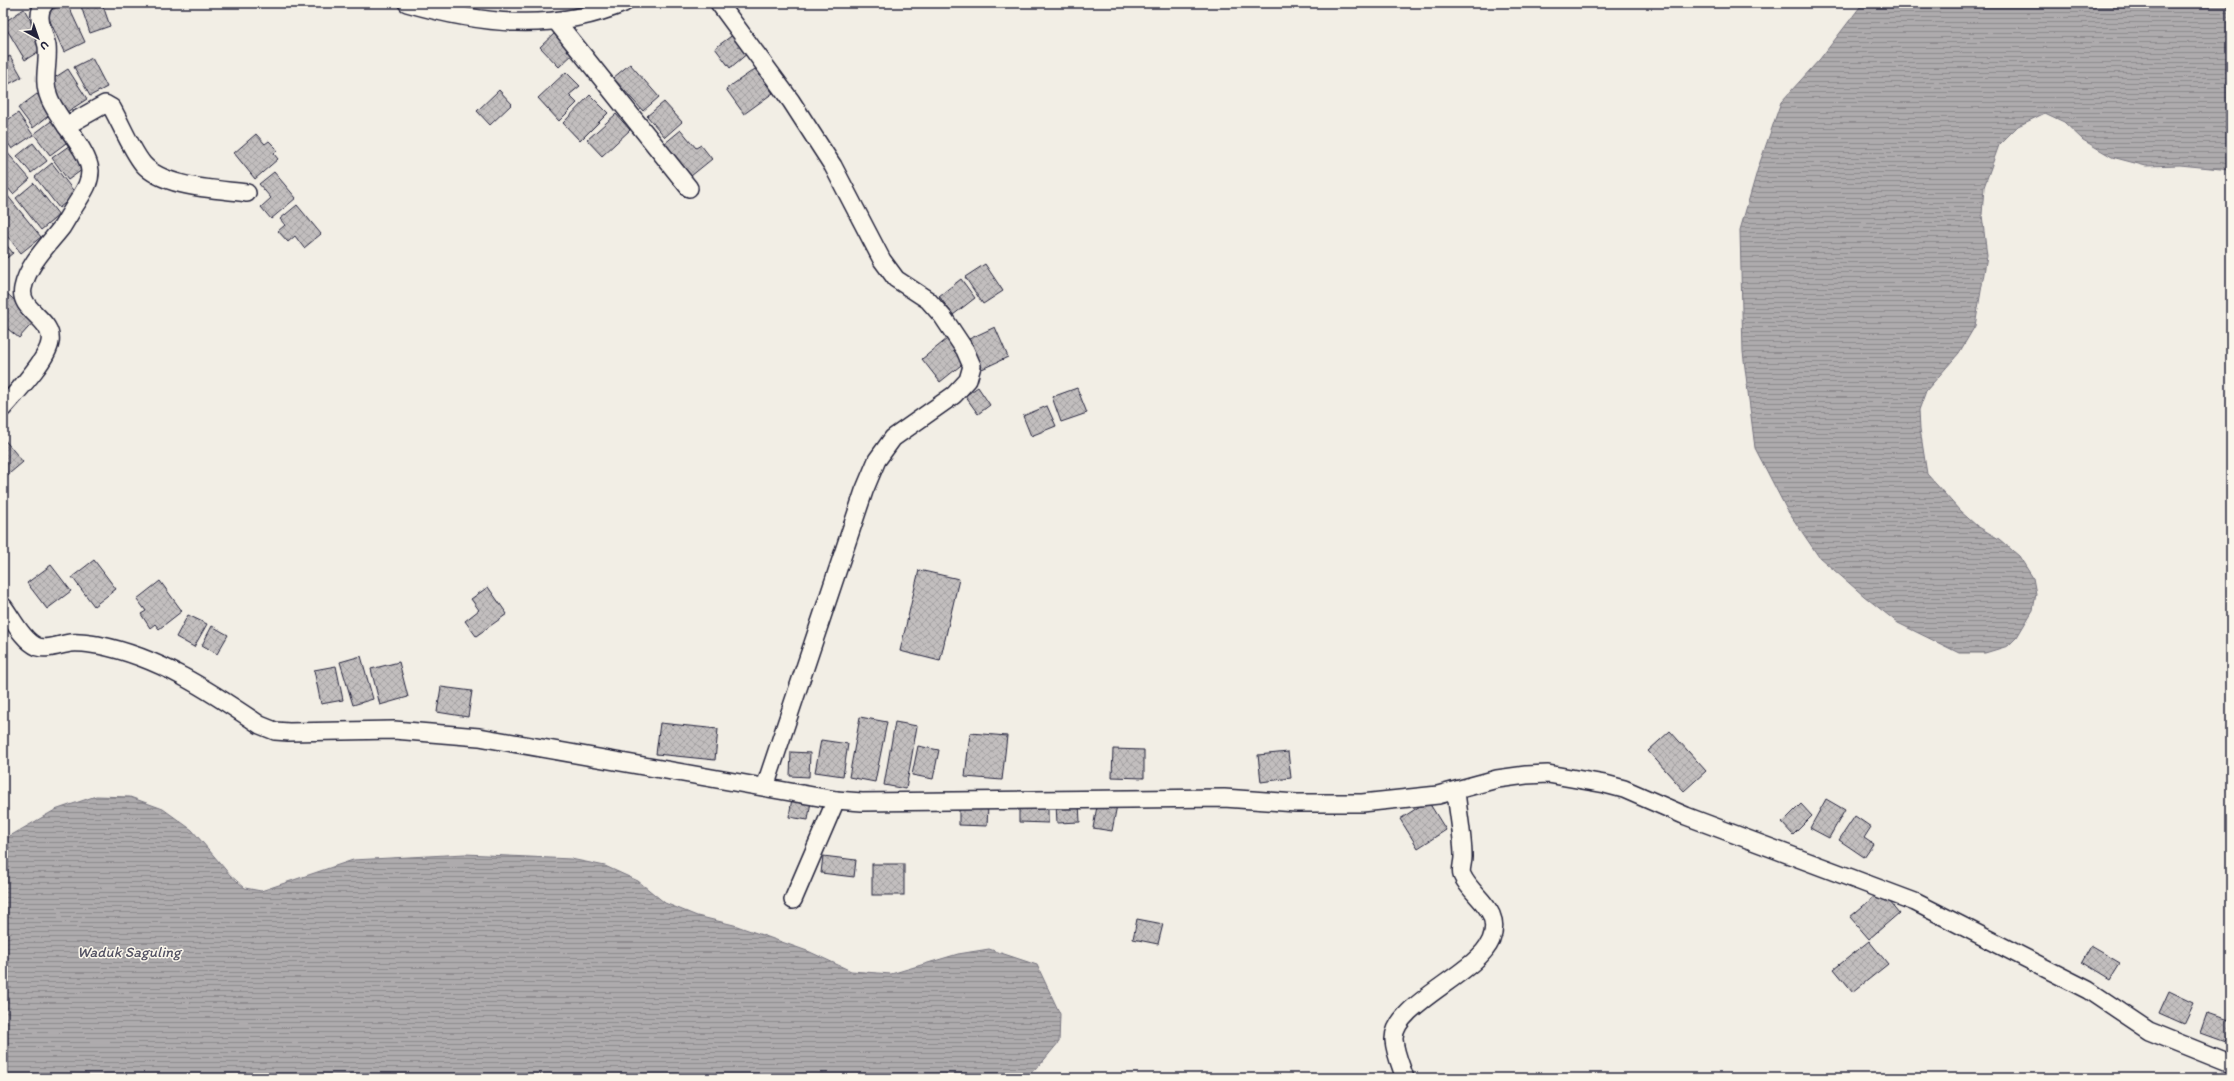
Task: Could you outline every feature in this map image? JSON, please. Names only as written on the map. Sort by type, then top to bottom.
[{"type":"street","points":[[3,408],[24,385],[50,342],[50,333],[23,300],[22,288],[30,268],[63,225],[88,184],[90,169],[84,156],[48,97],[45,81],[47,47],[40,18],[42,7],[45,3]]},
{"type":"street","points":[[407,3],[492,21],[514,23],[556,21],[584,16],[624,3]]},
{"type":"street","points":[[719,3],[791,101],[833,166],[882,260],[896,279],[928,300],[943,317],[965,350],[972,366],[968,380],[954,395],[893,438],[877,460],[864,491],[766,787]]},
{"type":"street","points":[[556,21],[689,188]]},
{"type":"street","points":[[66,126],[105,104],[112,108],[143,164],[154,174],[178,183],[247,193]]},
{"type":"street","points":[[3,606],[30,642],[38,646],[44,648],[73,643],[93,644],[129,652],[171,670],[260,725],[275,731],[394,730],[479,737],[836,800],[870,802],[1224,798],[1296,803],[1362,803],[1456,791],[1497,779],[1548,774],[1605,784],[1624,789],[1686,816],[1915,902],[2088,990],[2148,1030],[2231,1064]]},
{"type":"street","points":[[1405,1078],[1394,1039],[1399,1025],[1409,1012],[1461,972],[1483,952],[1491,940],[1493,929],[1491,913],[1484,900],[1469,888],[1461,873],[1463,857],[1456,791]]},
{"type":"street","points":[[793,900],[836,800]]},
{"type":"water","points":[[1863,3],[2231,3],[2231,170],[2180,165],[2146,166],[2112,157],[2083,140],[2064,122],[2045,113],[2018,126],[1999,145],[1984,187],[1982,215],[1987,256],[1975,326],[1959,353],[1926,391],[1919,410],[1920,429],[1927,474],[1960,511],[1977,526],[1999,539],[2019,556],[2033,578],[2036,594],[2033,610],[2017,637],[2008,646],[1985,653],[1959,653],[1898,623],[1819,557],[1787,510],[1755,448],[1743,352],[1740,230],[1758,168],[1781,102],[1820,59]]},
{"type":"water","name":"Waduk Saguling","points":[[96,796],[130,797],[163,809],[192,830],[230,875],[245,888],[261,891],[353,860],[465,854],[571,859],[605,866],[638,881],[665,903],[697,916],[734,925],[810,952],[851,971],[891,974],[958,954],[989,949],[1037,965],[1060,1014],[1059,1042],[1039,1066],[1024,1078],[3,1078],[3,840],[55,810]]},
{"type":"building","points":[[67,3],[85,42],[64,52],[46,12]]},
{"type":"building","points":[[80,3],[102,3],[110,26],[90,33]]},
{"type":"building","points":[[24,9],[46,47],[25,60],[3,23]]},
{"type":"building","points":[[556,32],[575,52],[559,67],[540,47]]},
{"type":"building","points":[[734,34],[748,53],[730,68],[715,48]]},
{"type":"building","points":[[10,56],[22,77],[3,87],[3,60]]},
{"type":"building","points":[[92,58],[107,87],[90,96],[74,67]]},
{"type":"building","points":[[630,64],[659,97],[643,111],[613,78]]},
{"type":"building","points":[[68,69],[87,99],[67,112],[48,82]]},
{"type":"building","points":[[755,69],[773,93],[744,114],[726,89]]},
{"type":"building","points":[[566,72],[580,86],[569,95],[577,103],[559,121],[538,98]]},
{"type":"building","points":[[499,90],[512,104],[490,125],[477,111]]},
{"type":"building","points":[[37,94],[52,113],[33,128],[18,108]]},
{"type":"building","points":[[590,95],[608,113],[580,141],[563,123]]},
{"type":"building","points":[[664,102],[682,122],[665,137],[647,116]]},
{"type":"building","points":[[18,113],[33,135],[12,149],[3,136],[3,123]]},
{"type":"building","points":[[616,114],[630,130],[602,156],[587,140]]},
{"type":"building","points":[[54,119],[70,140],[50,155],[34,134]]},
{"type":"building","points":[[681,130],[696,148],[701,145],[712,159],[691,176],[664,144]]},
{"type":"building","points":[[256,134],[265,144],[269,141],[278,150],[274,154],[278,159],[255,179],[234,153]]},
{"type":"building","points":[[33,143],[47,161],[31,173],[17,156]]},
{"type":"building","points":[[70,145],[86,167],[68,180],[52,158]]},
{"type":"building","points":[[5,150],[30,179],[13,194],[3,182],[3,151]]},
{"type":"building","points":[[52,163],[76,194],[59,208],[35,177]]},
{"type":"building","points":[[274,172],[296,198],[271,219],[261,207],[271,198],[259,184]]},
{"type":"building","points":[[34,183],[59,215],[41,230],[16,198]]},
{"type":"building","points":[[7,195],[41,237],[21,253],[3,231],[3,198]]},
{"type":"building","points":[[297,205],[321,234],[304,248],[295,236],[288,242],[278,231],[285,225],[280,219]]},
{"type":"building","points":[[3,241],[13,253],[3,261]]},
{"type":"building","points":[[985,264],[1003,291],[983,304],[965,277]]},
{"type":"building","points":[[961,279],[975,298],[953,315],[939,296]]},
{"type":"building","points":[[3,290],[36,319],[19,338],[3,325]]},
{"type":"building","points":[[995,327],[1008,357],[982,369],[969,339]]},
{"type":"building","points":[[947,339],[965,362],[940,382],[922,359]]},
{"type":"building","points":[[978,387],[990,405],[978,414],[965,396]]},
{"type":"building","points":[[1077,388],[1087,413],[1061,422],[1052,397]]},
{"type":"building","points":[[1047,406],[1056,426],[1031,436],[1023,416]]},
{"type":"building","points":[[3,438],[23,462],[3,479]]},
{"type":"building","points":[[94,560],[116,589],[94,606],[72,577]]},
{"type":"building","points":[[51,565],[71,591],[47,609],[27,583]]},
{"type":"building","points":[[919,570],[959,579],[940,661],[900,651]]},
{"type":"building","points":[[160,581],[182,611],[159,629],[155,624],[150,628],[141,614],[146,611],[137,599]]},
{"type":"building","points":[[488,587],[507,614],[476,636],[465,621],[479,610],[471,599]]},
{"type":"building","points":[[188,615],[207,624],[194,647],[176,637]]},
{"type":"building","points":[[212,626],[228,635],[217,654],[202,645]]},
{"type":"building","points":[[361,656],[373,699],[353,705],[340,662]]},
{"type":"building","points":[[399,662],[408,697],[380,705],[371,669]]},
{"type":"building","points":[[336,666],[343,700],[321,704],[314,670]]},
{"type":"building","points":[[441,687],[472,691],[468,717],[437,712]]},
{"type":"building","points":[[860,717],[887,722],[875,782],[849,777]]},
{"type":"building","points":[[895,722],[917,726],[906,789],[884,785]]},
{"type":"building","points":[[660,723],[718,729],[715,760],[656,754]]},
{"type":"building","points":[[1670,731],[1706,771],[1684,791],[1648,751]]},
{"type":"building","points":[[970,733],[1007,736],[1002,780],[965,777]]},
{"type":"building","points":[[821,740],[848,744],[843,776],[815,772]]},
{"type":"building","points":[[918,746],[939,750],[933,779],[912,775]]},
{"type":"building","points":[[1113,749],[1144,750],[1144,778],[1112,777]]},
{"type":"building","points":[[791,752],[810,753],[809,777],[790,776]]},
{"type":"building","points":[[1288,752],[1291,778],[1261,782],[1258,755]]},
{"type":"building","points":[[792,798],[811,801],[808,820],[789,817]]},
{"type":"building","points":[[1826,799],[1845,810],[1829,838],[1810,828]]},
{"type":"building","points":[[1098,801],[1117,805],[1112,831],[1093,828]]},
{"type":"building","points":[[1428,801],[1446,830],[1418,848],[1400,819]]},
{"type":"building","points":[[1019,802],[1048,802],[1048,823],[1019,822]]},
{"type":"building","points":[[1079,803],[1080,822],[1057,823],[1056,804]]},
{"type":"building","points":[[1801,804],[1812,816],[1793,835],[1782,823]]},
{"type":"building","points":[[959,805],[988,806],[987,826],[959,825]]},
{"type":"building","points":[[1855,816],[1871,827],[1864,838],[1873,844],[1864,857],[1839,840]]},
{"type":"building","points":[[823,856],[856,860],[854,877],[821,873]]},
{"type":"building","points":[[872,864],[904,864],[904,895],[872,895]]},
{"type":"building","points":[[1881,891],[1899,913],[1869,939],[1850,917]]},
{"type":"building","points":[[1137,919],[1163,924],[1158,944],[1133,939]]},
{"type":"building","points":[[1869,941],[1888,964],[1853,992],[1834,969]]},
{"type":"building","points":[[2091,946],[2120,963],[2110,979],[2082,962]]},
{"type":"building","points":[[2169,991],[2194,1003],[2184,1024],[2159,1013]]},
{"type":"building","points":[[2208,1013],[2231,1021],[2231,1028],[2226,1042],[2201,1033]]}]
